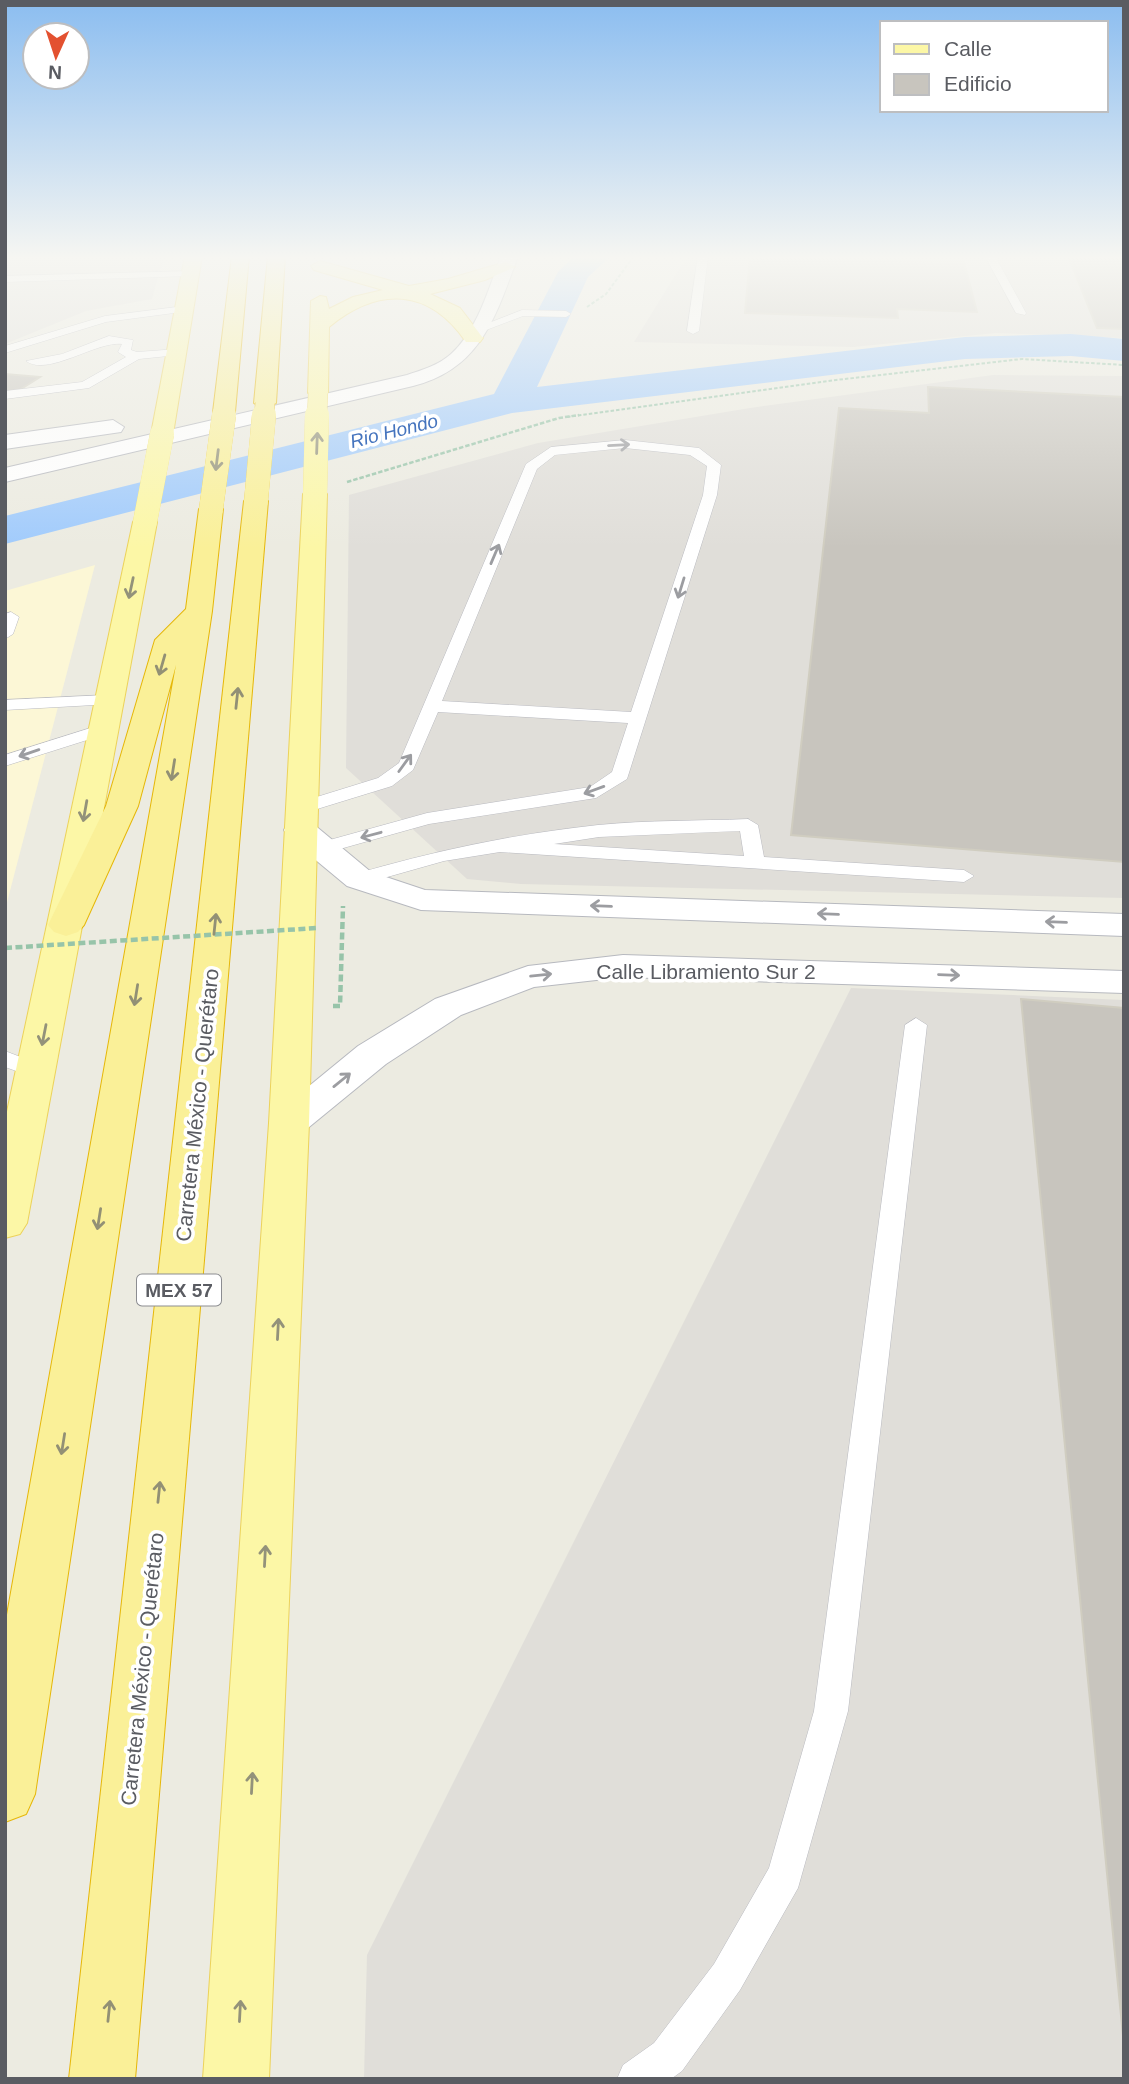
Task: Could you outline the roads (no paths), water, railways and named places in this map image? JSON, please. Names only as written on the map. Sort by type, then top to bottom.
[{"type":"highway","points":[[5,1794],[199,611],[230,353]]},
{"type":"highway","name":"Carretera México - Querétaro","points":[[102,2079],[269,353]]},
{"type":"highway","points":[[66,925],[122,806],[169,640],[199,611]]},
{"type":"main road","points":[[5,1223],[66,925],[103,715],[178,353]]},
{"type":"main road","points":[[236,2079],[308,829],[320,353]]},
{"type":"main road","points":[[5,475],[414,380],[462,353]]},
{"type":"main road","points":[[5,442],[163,427]]},
{"type":"main road","points":[[308,829],[359,879],[421,900],[1124,925]]},
{"type":"main road","points":[[869,915],[881,972]]},
{"type":"main road","name":"Calle Libramiento Sur 2","points":[[289,1123],[372,1055],[448,1007],[528,977],[624,966],[881,972],[1124,982]]},
{"type":"lane","points":[[32,361],[64,358],[75,353]]},
{"type":"lane","points":[[128,353],[136,356],[165,353]]},
{"type":"lane","points":[[5,395],[85,385],[136,356]]},
{"type":"lane","points":[[625,444],[694,452],[714,465],[710,495],[620,775],[596,792],[428,819],[308,829],[407,766],[531,467],[551,451],[625,444]]},
{"type":"lane","points":[[5,634],[11,617]]},
{"type":"lane","points":[[5,705],[103,715]]},
{"type":"lane","points":[[432,706],[639,718]]},
{"type":"lane","points":[[5,718],[103,715]]},
{"type":"lane","points":[[5,761],[103,715]]},
{"type":"lane","points":[[359,879],[442,855],[599,831],[748,825],[755,862]]},
{"type":"lane","points":[[498,846],[964,876]]},
{"type":"lane","points":[[637,2079],[668,2057],[727,1976],[785,1875],[831,1712],[916,1025]]},
{"type":"lane","points":[[5,1058],[36,1071]]},
{"type":"waterway","points":[[510,402],[534,353]]},
{"type":"waterway","name":"Rio Hondo","points":[[510,402],[921,353]]},
{"type":"waterway","name":"Rio Hondo","points":[[5,530],[366,441],[510,402]]}]
